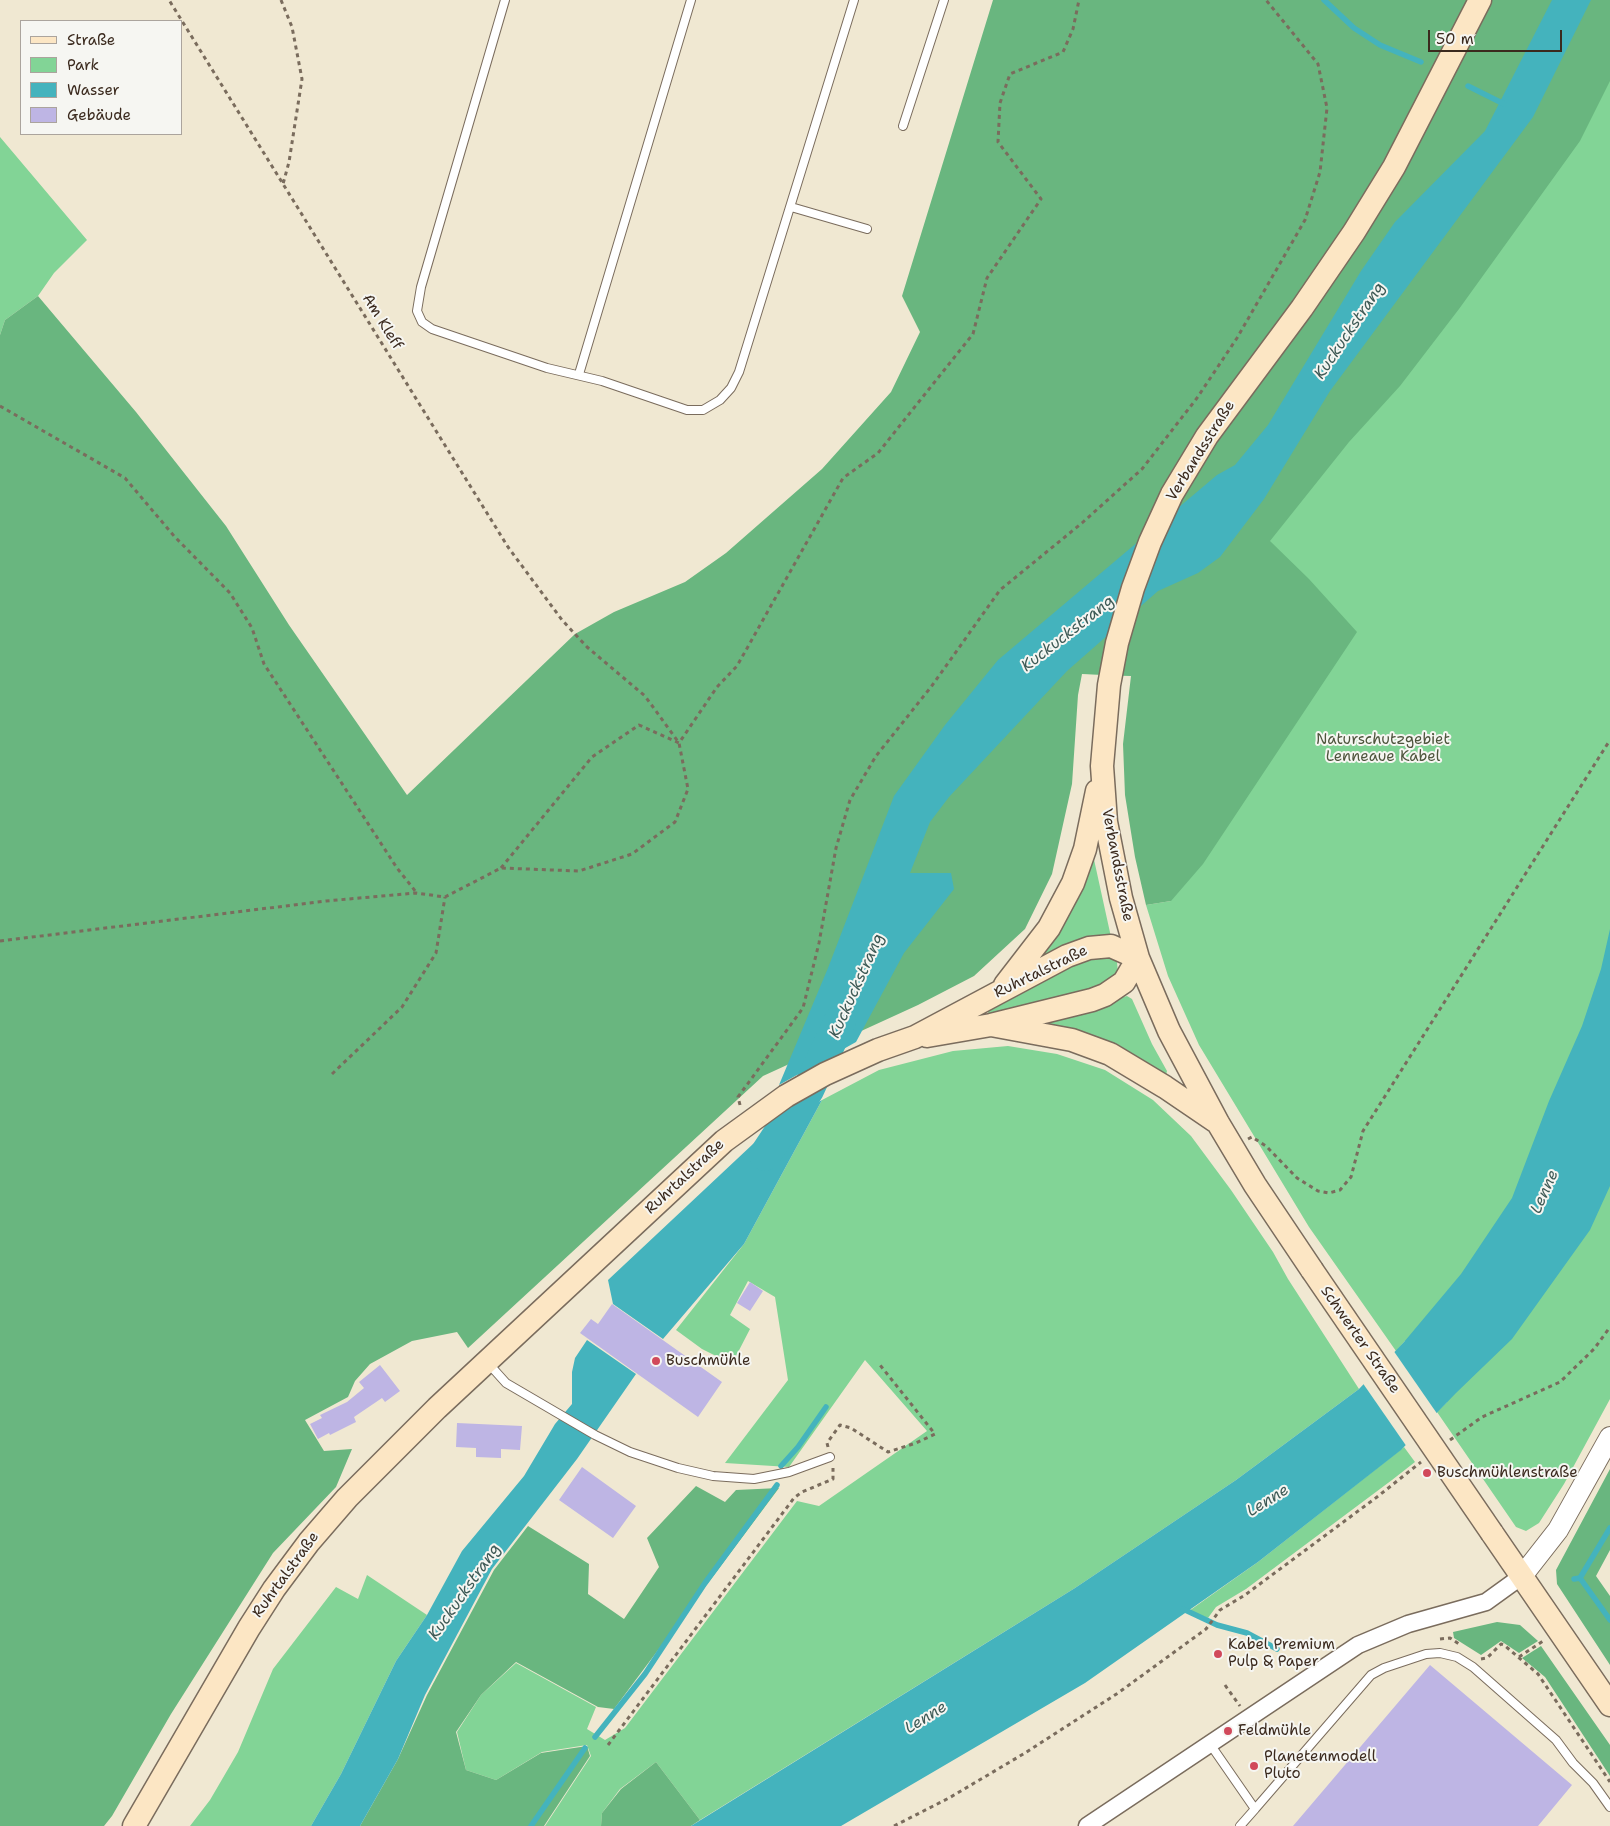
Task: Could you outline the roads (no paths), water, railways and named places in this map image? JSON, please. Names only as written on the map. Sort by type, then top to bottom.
[{"type":"main road","name":"Verbandsstraße","points":[[1138,958],[1121,898],[1110,847],[1102,766],[1109,685],[1117,643],[1136,579],[1172,494],[1207,436],[1302,308],[1354,232],[1394,167],[1480,0]]},
{"type":"main road","points":[[998,993],[1049,928],[1073,883],[1085,849],[1102,766]]},
{"type":"main road","name":"Ruhrtalstraße","points":[[134,1826],[239,1644],[274,1588],[309,1542],[388,1456],[706,1157],[746,1123],[825,1074],[878,1050],[915,1037],[1067,956],[1089,948],[1111,946],[1138,958],[1124,982],[1105,995],[991,1025],[915,1037]]},
{"type":"main road","name":"Schwerter Straße","points":[[1138,958],[1169,1031],[1231,1146],[1291,1240],[1610,1705]]},
{"type":"main road","points":[[991,1025],[1072,1040],[1110,1054],[1158,1082],[1218,1123]]},
{"type":"street","points":[[1088,1826],[1210,1744],[1248,1716],[1358,1645],[1408,1624],[1486,1602],[1522,1576],[1558,1530],[1610,1437]]},
{"type":"lane","points":[[505,0],[421,287],[417,311],[422,322],[432,329],[547,368],[579,374],[687,410],[702,410],[720,400],[731,388],[739,372],[854,0]]},
{"type":"lane","points":[[579,374],[691,0]]},
{"type":"lane","points":[[903,126],[944,0]]},
{"type":"lane","points":[[791,207],[867,229]]},
{"type":"lane","points":[[486,1362],[506,1383],[595,1435],[660,1463],[713,1476],[763,1477],[789,1472],[830,1457]]},
{"type":"lane","points":[[1240,1826],[1371,1676],[1384,1668],[1426,1654],[1440,1653],[1457,1657],[1473,1667],[1556,1740],[1573,1763],[1593,1783],[1610,1807]]},
{"type":"lane","points":[[1210,1744],[1255,1809]]},
{"type":"water","points":[[1552,0],[1591,0],[1533,117],[1330,391],[1264,499],[1220,557],[1198,573],[1158,591],[1067,671],[949,797],[930,822],[910,873],[951,873],[954,889],[904,953],[856,1042],[779,1085],[828,968],[894,796],[945,725],[998,660],[1217,475],[1235,465],[1268,425],[1361,271],[1395,222],[1485,131]]},
{"type":"water","name":"Lenne","points":[[1610,929],[1610,1186],[1590,1230],[1512,1339],[1401,1450],[1258,1562],[1085,1683],[841,1826],[691,1826],[1075,1588],[1236,1480],[1359,1389],[1404,1342],[1461,1274],[1512,1198],[1549,1101],[1582,1026],[1601,969]]},
{"type":"water","points":[[822,1100],[744,1244],[663,1339],[613,1304],[608,1280],[753,1144],[784,1122]]},
{"type":"water","points":[[587,1340],[636,1374],[577,1459],[492,1569],[425,1695],[398,1759],[360,1826],[311,1826],[341,1774],[396,1661],[427,1615],[462,1551],[524,1476],[555,1424],[572,1404],[572,1372],[575,1358]]},
{"type":"waterway","points":[[1324,0],[1354,28],[1380,45],[1421,62]]},
{"type":"waterway","points":[[1468,86],[1504,104]]},
{"type":"waterway","name":"Kuckuckstrang","points":[[765,1155],[808,1090],[840,1021]]},
{"type":"waterway","points":[[781,1466],[798,1447],[826,1407]]},
{"type":"waterway","points":[[595,1737],[645,1674],[705,1583],[777,1485]]},
{"type":"waterway","points":[[1580,1578],[1610,1528]]},
{"type":"waterway","points":[[1574,1579],[1580,1578],[1610,1620]]},
{"type":"waterway","points":[[1183,1609],[1217,1625],[1247,1633],[1277,1649]]},
{"type":"waterway","points":[[531,1826],[585,1748]]},
{"type":"place","name":"Buschmühle","points":[[656,1361]]},
{"type":"place","name":"Buschmühlenstraße","points":[[1427,1473]]},
{"type":"place","name":"Kabel Premium Pulp & Paper","points":[[1218,1654]]},
{"type":"place","name":"Feldmühle","points":[[1228,1731]]},
{"type":"place","name":"Planetenmodell Pluto","points":[[1254,1766]]},
{"type":"park label","name":"Naturschutzgebiet Lenneaue Kabel","points":[[1383,748]]}]
